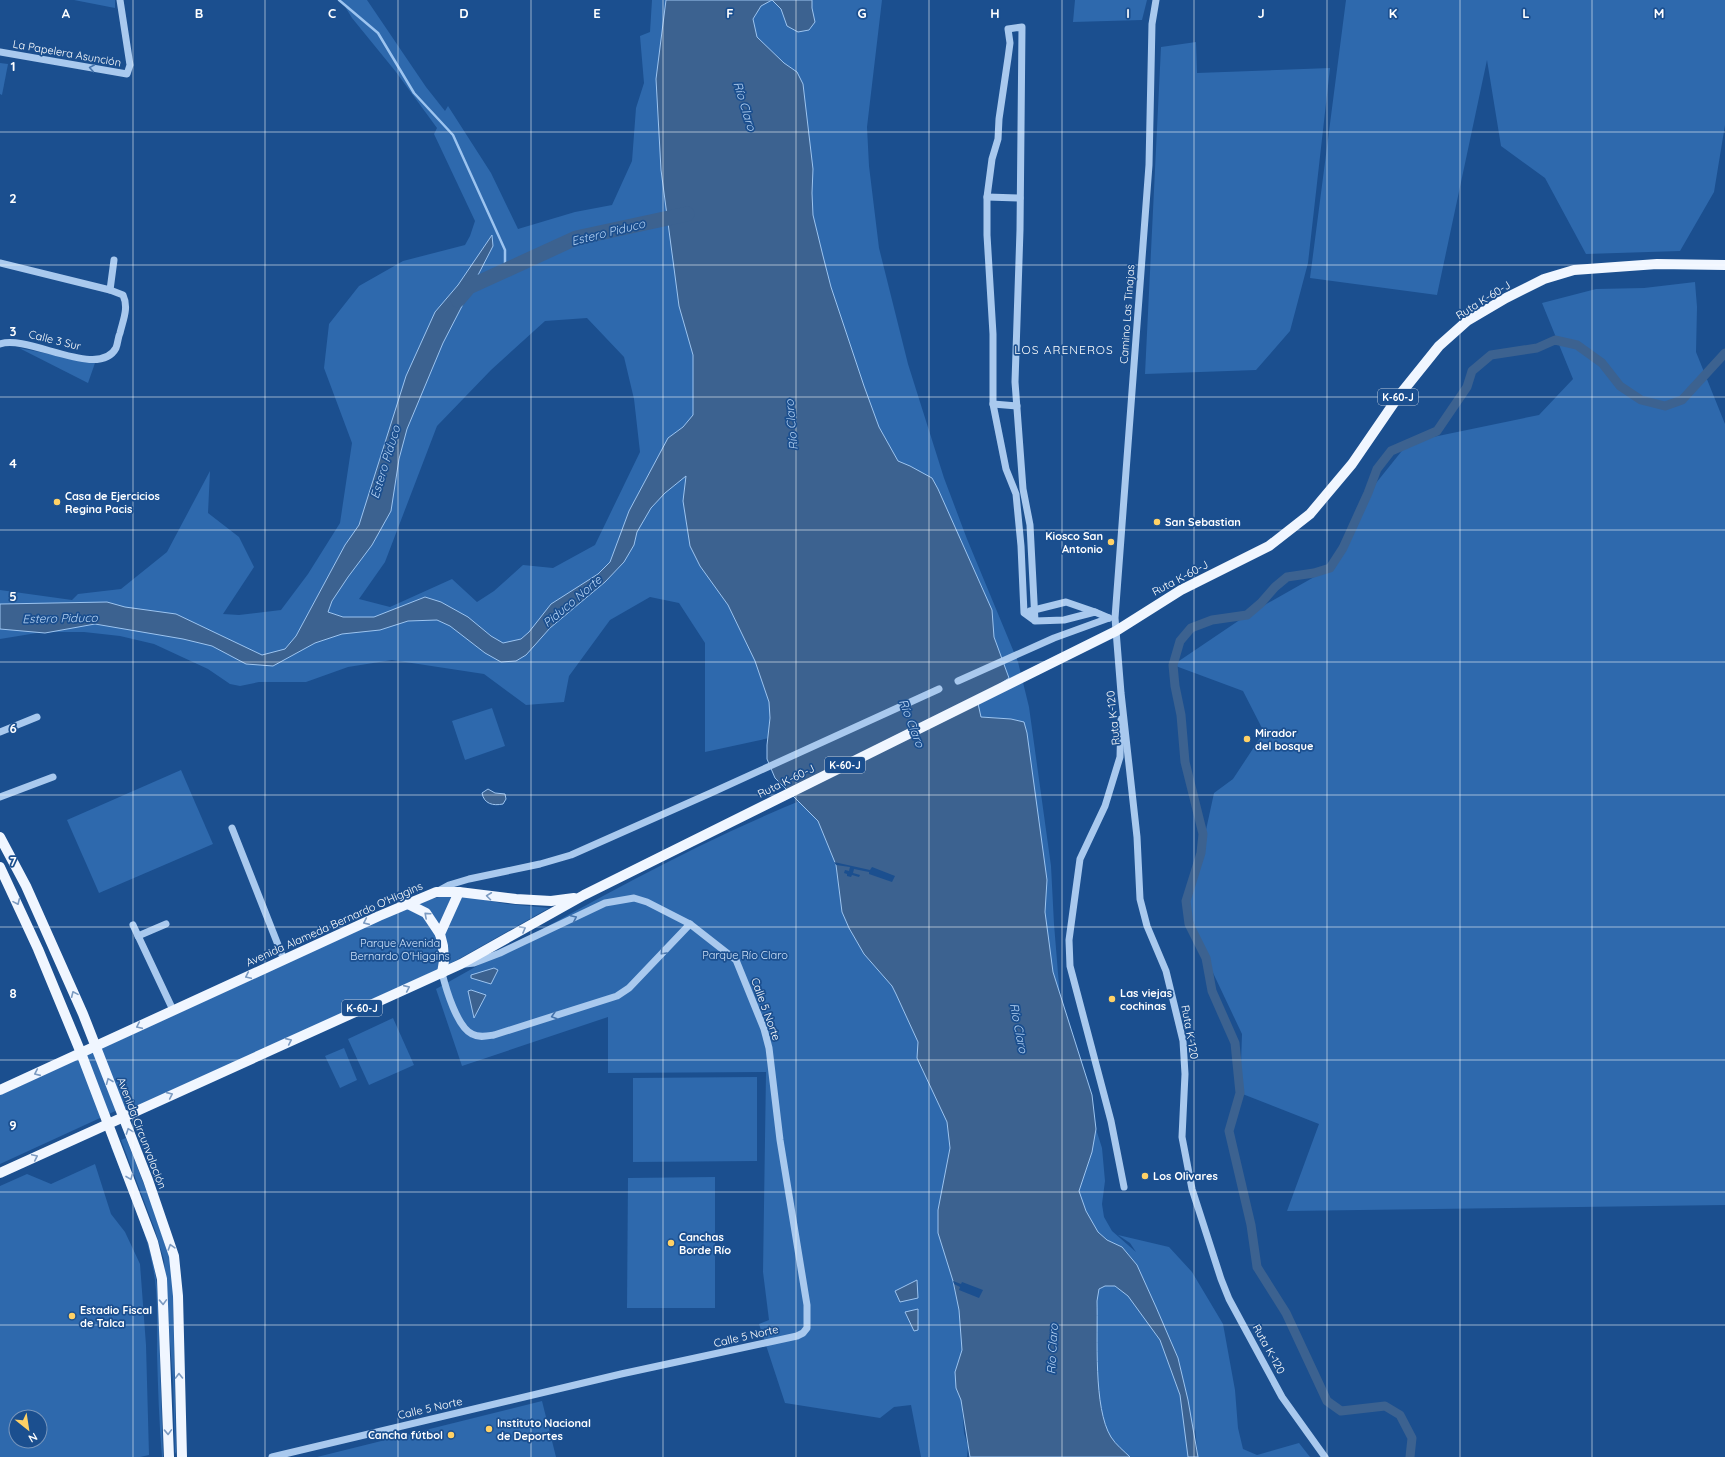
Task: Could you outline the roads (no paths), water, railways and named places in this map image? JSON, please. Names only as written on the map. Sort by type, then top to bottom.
[{"type":"main road","name":"Ruta K-60-J","points":[[588,893],[1116,631],[1181,590],[1269,546],[1310,514],[1352,464],[1398,397],[1439,346],[1467,321],[1506,298],[1544,279],[1574,270],[1657,264],[1725,265]]},
{"type":"main road","name":"Avenida Circunvalación","points":[[0,837],[26,886],[96,1046],[124,1116],[174,1256],[178,1296],[182,1457]]},
{"type":"main road","points":[[0,867],[38,949],[81,1053],[136,1193],[159,1262],[163,1297],[170,1457]]},
{"type":"main road","name":"Avenida Alameda Bernardo O'Higgins","points":[[0,1090],[173,1010],[436,892],[459,892],[516,899],[551,900],[574,898],[588,893]]},
{"type":"main road","points":[[440,934],[459,892]]},
{"type":"main road","name":"K-60-J","points":[[124,1116],[461,964],[588,893]]},
{"type":"main road","points":[[408,904],[426,913],[440,934],[444,961],[442,973]]},
{"type":"main road","points":[[0,1173],[124,1116]]},
{"type":"street","name":"La Papelera Asunción","points":[[0,52],[126,74],[129,72],[119,0]]},
{"type":"street","name":"Camino Las Tinajas","points":[[1116,631],[1112,618],[1148,173],[1152,24],[1156,0]]},
{"type":"street","points":[[1034,621],[1030,525],[1023,488],[1015,382],[1020,198],[1022,27],[1008,29],[1010,43],[999,119],[998,139],[992,159],[987,197],[987,234],[994,358],[993,404],[1006,469],[1016,494],[1021,546],[1024,613],[1034,621],[1064,620],[1095,612]]},
{"type":"street","points":[[987,197],[1020,198]]},
{"type":"street","points":[[0,263],[110,290],[114,260]]},
{"type":"street","name":"Calle 3 Sur","points":[[0,344],[16,342],[93,360],[104,358],[116,348],[126,308],[123,295],[110,290]]},
{"type":"street","points":[[993,404],[1017,406]]},
{"type":"street","points":[[1024,613],[1066,602],[1112,618]]},
{"type":"street","points":[[958,681],[1054,638],[1112,618]]},
{"type":"street","name":"Ruta K-120","points":[[1116,631],[1138,837],[1140,900],[1147,926],[1166,972],[1183,1041],[1185,1074],[1182,1137],[1192,1189],[1221,1279],[1229,1299],[1282,1397],[1324,1457]]},
{"type":"street","points":[[436,892],[448,885],[469,879],[540,864],[571,854],[713,792],[938,690]]},
{"type":"street","points":[[1122,693],[1120,757],[1105,806],[1080,859],[1069,940],[1070,966],[1111,1121],[1124,1187]]},
{"type":"street","points":[[0,732],[38,718]]},
{"type":"street","points":[[0,797],[53,777]]},
{"type":"street","points":[[232,828],[284,960]]},
{"type":"street","points":[[459,892],[469,879]]},
{"type":"street","name":"Calle 5 Norte","points":[[272,1457],[621,1374],[797,1336],[803,1333],[807,1328],[805,1291],[780,1140],[769,1048],[764,1029],[736,960],[690,924],[647,902],[634,898],[624,898],[605,903],[487,959],[461,964]]},
{"type":"street","points":[[138,936],[166,924]]},
{"type":"street","points":[[442,973],[459,1021],[465,1029],[472,1034],[480,1036],[494,1035],[617,996],[629,988],[690,924]]},
{"type":"street","points":[[133,925],[173,1010]]},
{"type":"water","points":[[666,0],[772,0],[761,6],[753,19],[757,37],[784,63],[797,72],[803,84],[813,169],[813,215],[831,287],[864,386],[879,427],[898,461],[932,478],[992,610],[994,637],[1009,678],[977,699],[981,717],[1011,719],[1024,722],[1027,733],[1047,880],[1045,912],[1053,972],[1092,1095],[1096,1129],[1092,1152],[1079,1191],[1086,1211],[1098,1232],[1107,1240],[1122,1247],[1137,1265],[1156,1307],[1178,1358],[1188,1400],[1198,1457],[1188,1457],[1180,1395],[1160,1340],[1128,1296],[1115,1286],[1105,1286],[1099,1289],[1097,1301],[1097,1352],[1101,1408],[1105,1424],[1111,1437],[1130,1457],[970,1457],[961,1400],[956,1388],[955,1372],[962,1350],[959,1310],[953,1281],[938,1233],[938,1210],[950,1148],[947,1122],[917,1058],[918,1042],[892,986],[864,954],[849,928],[842,912],[836,865],[818,821],[775,778],[767,759],[770,718],[769,702],[755,661],[728,605],[700,566],[690,546],[683,501],[686,476],[665,493],[651,508],[637,532],[634,545],[624,562],[605,582],[550,628],[526,655],[516,661],[501,662],[485,653],[450,626],[437,620],[408,621],[380,630],[342,634],[315,643],[273,666],[246,664],[212,646],[183,639],[95,624],[45,633],[0,629],[0,604],[107,602],[125,607],[176,614],[262,655],[285,649],[296,636],[345,545],[359,525],[406,376],[435,312],[458,285],[492,235],[493,246],[443,343],[407,429],[399,459],[391,511],[372,545],[332,601],[328,612],[343,617],[374,617],[425,597],[441,602],[468,617],[491,636],[503,643],[521,639],[529,632],[551,604],[598,574],[610,562],[629,511],[668,438],[683,427],[693,415],[693,355],[679,306],[661,170],[656,79]]},
{"type":"water","points":[[772,0],[812,0],[815,22],[809,30],[798,32],[787,26],[781,9]]},
{"type":"water","points":[[488,789],[495,793],[505,794],[506,799],[503,804],[496,805],[485,800],[482,793]]},
{"type":"water","points":[[494,968],[498,970],[491,984],[471,978],[471,975]]},
{"type":"water","points":[[471,990],[486,995],[474,1018],[468,991]]},
{"type":"water","points":[[917,1280],[918,1298],[900,1302],[895,1291]]},
{"type":"water","points":[[918,1309],[918,1330],[914,1331],[905,1312]]},
{"type":"waterway","points":[[339,0],[378,33],[414,93],[453,135],[505,250],[505,270]]},
{"type":"waterway","name":"Estero Piduco","points":[[458,300],[469,287],[576,238],[687,214]]},
{"type":"waterway","points":[[1410,1457],[1412,1438],[1400,1415],[1385,1406],[1341,1411],[1327,1401],[1286,1313],[1257,1267],[1251,1225],[1229,1131],[1240,1093],[1235,1043],[1212,991],[1206,958],[1189,924],[1186,901],[1201,853],[1203,834],[1185,762],[1181,715],[1175,686],[1173,665],[1180,641],[1191,628],[1212,620],[1247,615],[1287,577],[1314,573],[1330,568],[1343,548],[1368,493],[1377,469],[1391,451],[1437,431],[1467,387],[1472,371],[1491,355],[1537,348],[1555,340],[1577,345],[1602,363],[1620,386],[1641,400],[1665,406],[1682,400],[1725,353]]},
{"type":"place","name":"Casa de Ejercicios Regina Pacis","points":[[57,502]]},
{"type":"place","name":"San Sebastian","points":[[1157,522]]},
{"type":"place","name":"Kiosco San Antonio","points":[[1111,542]]},
{"type":"place","name":"Mirador del bosque","points":[[1247,739]]},
{"type":"place","name":"Las viejas cochinas","points":[[1112,999]]},
{"type":"place","name":"Los Olivares","points":[[1145,1176]]},
{"type":"place","name":"Canchas Borde Río","points":[[671,1243]]},
{"type":"place","name":"Estadio Fiscal de Talca","points":[[72,1316]]},
{"type":"place","name":"Instituto Nacional de Deportes","points":[[489,1429]]},
{"type":"place","name":"Cancha fútbol","points":[[451,1435]]},
{"type":"district","name":"LOS ARENEROS","points":[[1064,349]]},
{"type":"water label","name":"Río Claro","points":[[745,106]]},
{"type":"water label","name":"Río Claro","points":[[791,425]]},
{"type":"water label","name":"Piduco Norte","points":[[572,601]]},
{"type":"water label","name":"Río Claro","points":[[912,723]]},
{"type":"water label","name":"Río Claro","points":[[1019,1028]]},
{"type":"water label","name":"Río Claro","points":[[1052,1349]]},
{"type":"park label","name":"Parque Avenida Bernardo O'Higgins","points":[[400,949]]},
{"type":"park label","name":"Parque Río Claro","points":[[745,955]]}]
